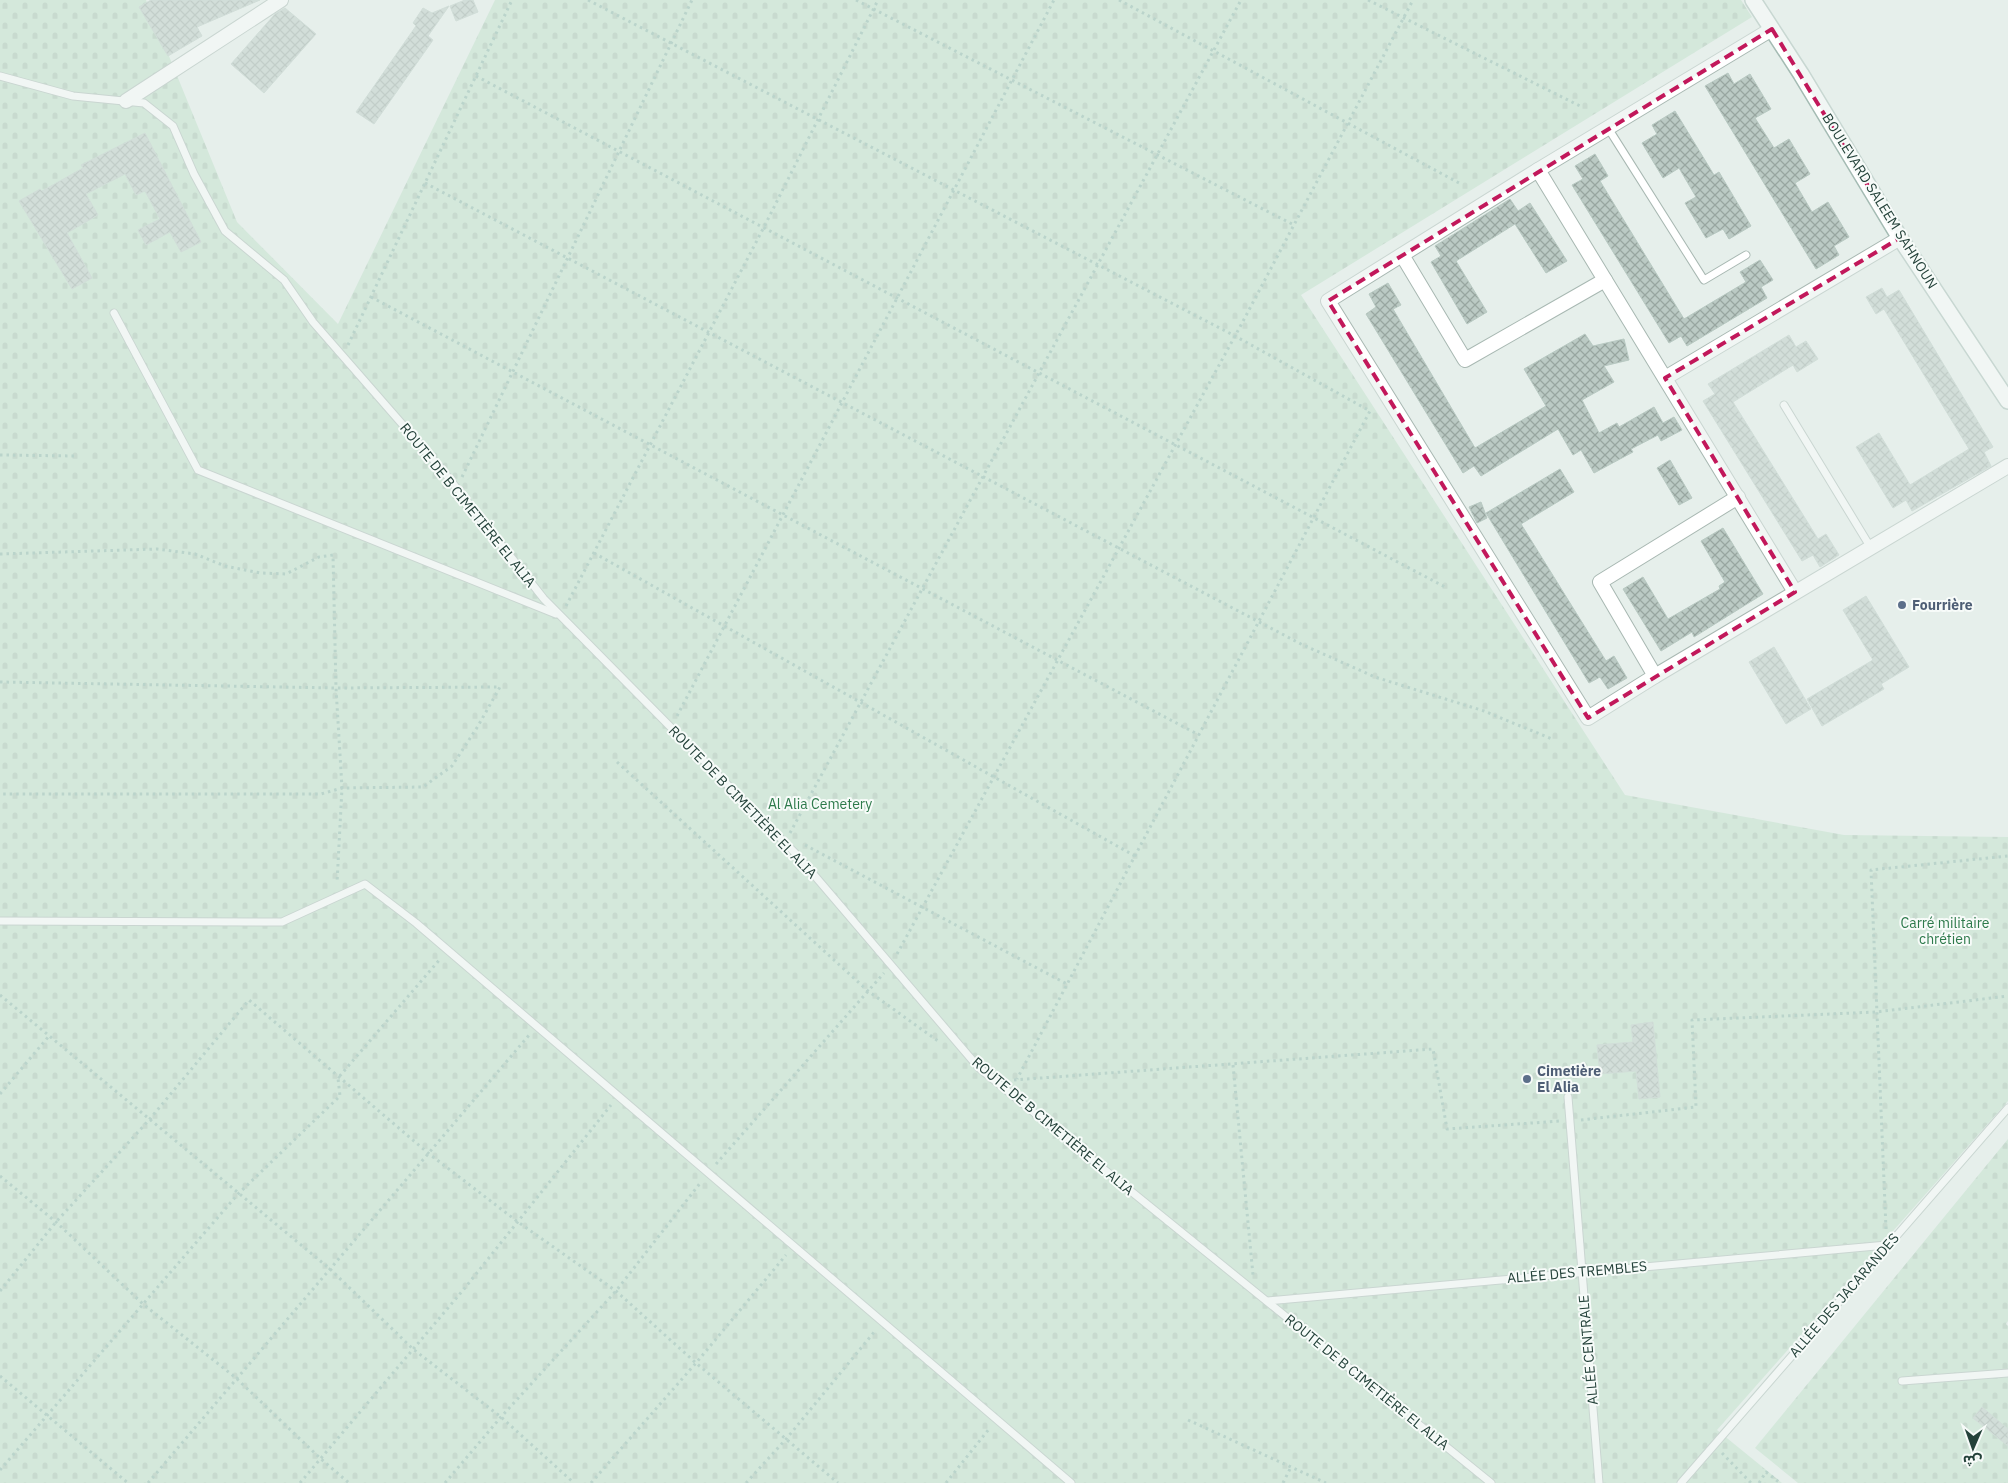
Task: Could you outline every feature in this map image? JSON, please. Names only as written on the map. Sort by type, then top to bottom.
[{"type":"street","points":[[126,101],[280,0]]},
{"type":"street","name":"BOULEVARD SALEEM SAHNOUN","points":[[1753,0],[1900,238],[2008,401]]},
{"type":"street","points":[[1772,29],[1538,170],[1328,302],[1588,718],[1655,676],[2008,466]]},
{"type":"street","points":[[1538,170],[1795,592]]},
{"type":"street","points":[[1665,378],[1900,238]]},
{"type":"street","points":[[1402,255],[1465,360],[1606,280]]},
{"type":"street","points":[[1655,676],[1600,582],[1738,497]]},
{"type":"lane","name":"ROUTE DE B CIMETIÈRE EL ALIA","points":[[0,76],[73,96],[144,103],[174,126],[194,174],[225,231],[284,280],[313,322],[456,488],[544,599],[671,728],[787,839],[979,1068],[1490,1483]]},
{"type":"lane","points":[[1608,128],[1704,280],[1746,254]]},
{"type":"lane","points":[[114,313],[198,470],[561,616]]},
{"type":"lane","points":[[1784,404],[1871,548]]},
{"type":"lane","points":[[0,921],[282,922],[365,884],[448,950],[1071,1483]]},
{"type":"lane","name":"ALLÉE CENTRALE","points":[[1568,1096],[1599,1483]]},
{"type":"lane","name":"ALLÉE DES JACARANDES","points":[[1682,1483],[2008,1108]]},
{"type":"lane","name":"ALLÉE DES TREMBLES","points":[[1268,1301],[1582,1271],[1887,1245]]},
{"type":"lane","points":[[1902,1381],[2008,1373]]},
{"type":"path","points":[[343,356],[512,0]]},
{"type":"path","points":[[588,0],[1235,336],[1370,411],[1017,1080]]},
{"type":"path","points":[[456,488],[692,0]]},
{"type":"path","points":[[856,0],[1294,226]]},
{"type":"path","points":[[561,616],[764,227],[878,0]]},
{"type":"path","points":[[671,728],[1054,0]]},
{"type":"path","points":[[1119,0],[1459,183]]},
{"type":"path","points":[[1068,984],[923,907],[787,839],[1241,0]]},
{"type":"path","points":[[1368,0],[1582,107]]},
{"type":"path","points":[[445,1483],[501,1417],[616,1291],[708,1173],[891,965],[1235,336],[1413,0]]},
{"type":"path","points":[[476,76],[1176,443],[1447,588]]},
{"type":"path","points":[[425,183],[1301,644],[1375,677],[1484,711],[1552,739]]},
{"type":"path","points":[[371,297],[1199,735]]},
{"type":"path","points":[[0,454],[74,456]]},
{"type":"path","points":[[0,554],[157,549],[195,554],[225,566],[260,573],[286,574],[319,557],[333,555],[336,688],[342,788],[337,897]]},
{"type":"path","points":[[594,553],[1135,856]]},
{"type":"path","points":[[0,682],[336,688],[500,686],[478,726],[452,766],[423,787],[342,788],[321,794],[0,794]]},
{"type":"path","points":[[617,762],[868,991],[940,1042]]},
{"type":"path","points":[[1887,1245],[1871,870],[2008,856]]},
{"type":"path","points":[[0,1470],[238,1194],[340,1096],[338,1078],[448,950]]},
{"type":"path","points":[[0,995],[330,1269],[413,1349],[501,1417],[574,1483]]},
{"type":"path","points":[[996,1082],[1433,1050],[1447,1129],[1570,1121],[1696,1107],[1692,1020],[1876,1012],[2008,996]]},
{"type":"path","points":[[0,1291],[56,1222],[149,1120],[249,1000],[428,1153],[518,1222],[616,1291],[696,1363],[838,1483]]},
{"type":"path","points":[[148,1483],[537,1026]]},
{"type":"path","points":[[0,1094],[49,1036]]},
{"type":"path","points":[[1233,1064],[1254,1290]]},
{"type":"path","points":[[300,1483],[518,1222],[618,1096]]},
{"type":"path","points":[[0,1176],[56,1222],[142,1304],[236,1378],[349,1483]]},
{"type":"path","points":[[591,1483],[696,1363],[793,1246]]},
{"type":"path","points":[[746,1483],[787,1438],[882,1322]]},
{"type":"path","points":[[0,1376],[128,1483]]},
{"type":"path","points":[[946,1483],[996,1420]]},
{"type":"path","points":[[1188,1420],[1326,1483]]},
{"type":"path","points":[[1715,1445],[1751,1483]]},
{"type":"path","points":[[1283,1483],[1291,1467]]},
{"type":"path","points":[[1759,1483],[1766,1472],[1780,1483]]},
{"type":"highlighted area","points":[[1772,29],[1900,238],[1665,378],[1795,592],[1588,718],[1328,301]]},
{"type":"green space","name":"Al Alia Cemetery","points":[[0,0],[146,0],[237,222],[338,324],[495,0],[1741,0],[1752,17],[1301,295],[1625,795],[1844,835],[2008,837],[2008,1101],[1717,1430],[1782,1483],[0,1483]]},
{"type":"green space","points":[[2008,1139],[2008,1321],[2006,1324],[2008,1326],[2008,1483],[1798,1483],[1755,1448]]},
{"type":"building","points":[[151,0],[260,0],[197,27],[202,36],[168,56],[139,7]]},
{"type":"building","points":[[465,0],[473,0],[478,12],[456,21],[450,6]]},
{"type":"building","points":[[449,6],[428,36],[433,40],[374,124],[356,112],[416,26],[413,23],[423,8],[432,13]]},
{"type":"building","points":[[285,8],[316,34],[264,93],[231,64],[275,14]]},
{"type":"building","points":[[1728,73],[1734,84],[1750,74],[1771,109],[1755,118],[1774,148],[1789,139],[1810,174],[1795,183],[1812,212],[1828,202],[1849,237],[1834,246],[1839,255],[1816,269],[1705,86]]},
{"type":"building","points":[[1675,111],[1714,175],[1719,172],[1751,226],[1729,239],[1723,229],[1706,238],[1685,203],[1696,197],[1679,168],[1663,178],[1642,143],[1657,134],[1652,125]]},
{"type":"building","points":[[145,133],[201,242],[181,252],[170,232],[146,245],[138,230],[160,219],[145,191],[136,195],[125,174],[86,194],[98,215],[67,233],[92,278],[72,289],[19,201],[40,189],[42,191],[83,168],[81,165]]},
{"type":"building","points":[[1595,154],[1608,176],[1600,181],[1684,319],[1746,282],[1740,272],[1760,260],[1773,280],[1761,287],[1767,298],[1687,346],[1681,336],[1669,343],[1572,185],[1583,179],[1575,166]]},
{"type":"building","points":[[1510,199],[1518,211],[1530,203],[1567,261],[1546,273],[1515,224],[1456,261],[1487,312],[1467,324],[1431,262],[1441,256],[1435,246]]},
{"type":"building","points":[[1388,283],[1401,305],[1393,309],[1475,448],[1546,406],[1524,369],[1585,334],[1593,346],[1624,339],[1629,360],[1604,366],[1614,382],[1582,400],[1599,433],[1617,423],[1619,427],[1654,407],[1663,423],[1674,417],[1682,430],[1661,441],[1658,435],[1631,449],[1633,452],[1594,473],[1581,450],[1573,455],[1558,429],[1481,476],[1474,466],[1463,473],[1366,314],[1376,307],[1369,294]]},
{"type":"building","points":[[1882,288],[1887,297],[1899,290],[1993,447],[1984,452],[1991,466],[1912,511],[1906,500],[1893,508],[1856,447],[1879,433],[1910,485],[1969,449],[1884,309],[1876,314],[1866,297]]},
{"type":"building","points":[[1789,335],[1796,347],[1806,341],[1818,359],[1797,372],[1793,365],[1733,402],[1818,539],[1826,534],[1839,555],[1820,567],[1813,555],[1802,561],[1703,401],[1715,394],[1708,384]]},
{"type":"building","points":[[1670,460],[1692,498],[1679,505],[1657,468]]},
{"type":"building","points":[[1560,469],[1574,492],[1521,524],[1606,661],[1614,656],[1627,678],[1608,689],[1600,677],[1589,683],[1486,513]]},
{"type":"building","points":[[1481,502],[1487,518],[1477,523],[1469,507]]},
{"type":"building","points":[[1723,528],[1763,594],[1694,637],[1692,632],[1661,651],[1623,589],[1643,577],[1668,619],[1720,589],[1719,586],[1725,582],[1701,541]]},
{"type":"building","points":[[1866,596],[1909,667],[1881,684],[1884,689],[1822,726],[1807,699],[1873,660],[1843,610]]},
{"type":"building","points":[[1774,647],[1811,709],[1786,724],[1749,662]]},
{"type":"building","points":[[1653,1022],[1660,1097],[1639,1099],[1636,1071],[1600,1074],[1597,1045],[1633,1042],[1631,1025]]},
{"type":"building","points":[[1982,1407],[2008,1429],[2008,1446],[1973,1418]]},
{"type":"place","name":"Fourrière","points":[[1902,605]]},
{"type":"place","name":"Cimetière El Alia","points":[[1527,1079]]},
{"type":"park label","name":"Carré militaire chrétien","points":[[1945,932]]}]
